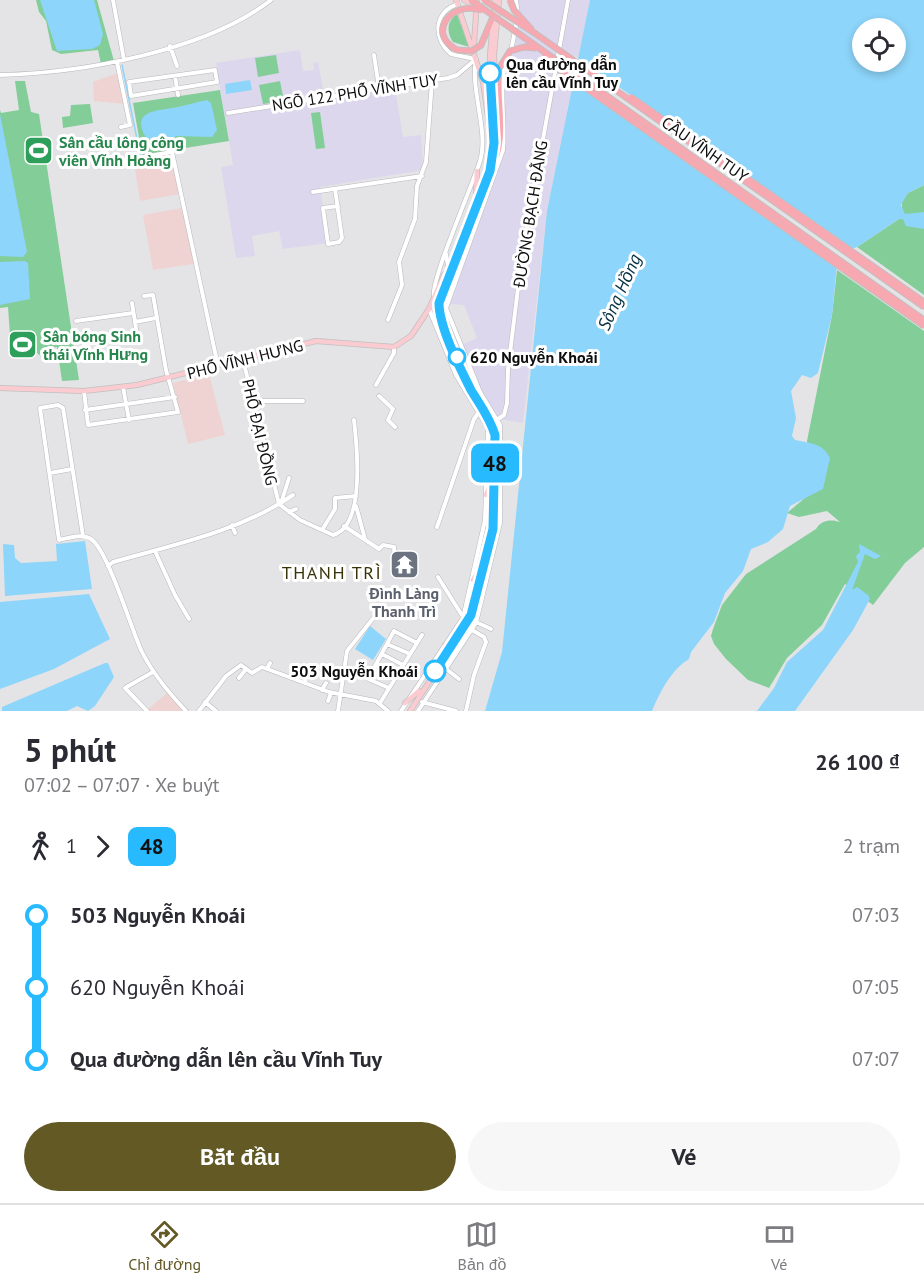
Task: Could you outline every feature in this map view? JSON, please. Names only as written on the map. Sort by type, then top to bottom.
[{"type":"highway","name":"CẦU VĨNH TUY","points":[[484,0],[536,34],[924,307]]},
{"type":"highway","points":[[510,0],[514,10],[536,34],[549,39],[924,302]]},
{"type":"highway","name":"CẦU VĨNH TUY","points":[[475,1],[492,16],[924,320]]},
{"type":"highway","points":[[462,7],[479,8],[492,16],[487,35],[481,45],[466,52],[454,49],[445,40],[444,24],[449,13],[462,7]]},
{"type":"highway","points":[[490,171],[498,153],[502,131],[499,76],[502,62],[510,51],[516,48],[540,49],[556,67],[924,326]]},
{"type":"main road","points":[[464,0],[471,4],[475,1],[473,47]]},
{"type":"main road","points":[[493,145],[490,73],[492,16],[497,0]]},
{"type":"main road","points":[[410,711],[422,689],[470,620],[495,514],[495,435],[492,423],[480,410],[439,312],[439,303],[449,272],[490,171],[497,126],[494,54],[497,0]]},
{"type":"main road","points":[[457,2],[485,91],[493,145]]},
{"type":"main road","points":[[477,171],[476,194],[479,196]]},
{"type":"main road","points":[[394,347],[411,336],[429,309],[444,275],[449,272]]},
{"type":"main road","name":"PHỐ VĨNH HƯNG","points":[[0,388],[84,391],[123,387],[169,379],[316,341],[394,347]]},
{"type":"main road","points":[[486,495],[495,475]]},
{"type":"main road","points":[[473,580],[485,562]]},
{"type":"main road","points":[[445,645],[459,635],[463,618]]},
{"type":"main road","points":[[405,703],[422,689]]},
{"type":"street","points":[[113,0],[124,60]]},
{"type":"street","points":[[0,75],[81,69],[117,62],[222,28],[271,0]]},
{"type":"street","points":[[418,711],[476,622],[500,523],[502,443],[498,419],[480,392],[446,308],[503,150],[506,130],[504,75],[518,20],[516,0]]},
{"type":"street","name":"ĐƯỜNG BẠCH ĐẰNG","points":[[498,419],[504,415],[507,404],[508,369],[522,255],[568,0]]},
{"type":"street","points":[[434,296],[433,284],[483,150],[476,59],[452,54],[439,37],[441,16],[457,2]]},
{"type":"street","points":[[170,46],[177,66]]},
{"type":"street","points":[[374,55],[379,88]]},
{"type":"street","name":"NGÕ 122 PHỐ VĨNH TUY","points":[[228,113],[432,81],[457,75],[476,59]]},
{"type":"street","points":[[117,62],[125,85],[131,96],[217,82],[215,70],[129,82],[125,85]]},
{"type":"street","points":[[175,76],[178,95]]},
{"type":"street","points":[[388,320],[402,285],[399,262],[415,219],[417,186],[427,158],[432,81]]},
{"type":"street","points":[[121,127],[130,125],[125,85]]},
{"type":"street","points":[[143,157],[172,152],[218,366]]},
{"type":"street","points":[[313,192],[422,176]]},
{"type":"street","points":[[335,189],[338,207],[342,238],[339,242],[328,244],[323,208],[338,207]]},
{"type":"street","points":[[446,254],[449,272]]},
{"type":"street","points":[[84,391],[88,425],[178,412],[169,379],[153,295],[144,296]]},
{"type":"street","points":[[132,303],[138,341]]},
{"type":"street","points":[[401,711],[463,618],[484,530],[488,433],[480,410],[456,375],[429,309]]},
{"type":"street","points":[[76,321],[133,313]]},
{"type":"street","points":[[135,322],[156,318]]},
{"type":"street","points":[[79,341],[136,333]]},
{"type":"street","points":[[376,385],[394,352],[394,347]]},
{"type":"street","name":"PHỐ ĐẠI ĐỒNG","points":[[243,360],[280,504],[286,510],[322,530]]},
{"type":"street","points":[[123,387],[129,420]]},
{"type":"street","points":[[380,396],[393,409],[388,420],[395,427]]},
{"type":"street","points":[[86,410],[175,398]]},
{"type":"street","points":[[253,401],[303,401]]},
{"type":"street","points":[[83,536],[63,408],[58,405],[39,408],[59,540],[83,536],[94,542],[108,566],[134,632],[154,672],[186,711]]},
{"type":"street","points":[[437,527],[480,410]]},
{"type":"street","points":[[492,423],[498,419]]},
{"type":"street","points":[[354,420],[356,505],[365,541]]},
{"type":"street","points":[[50,473],[72,469]]},
{"type":"street","points":[[280,504],[289,478]]},
{"type":"street","points":[[280,504],[293,495]]},
{"type":"street","points":[[356,496],[335,498],[335,508],[322,530],[335,535],[344,526],[356,505]]},
{"type":"street","name":"PHỐ ĐẠI ĐỒNG","points":[[108,566],[113,562],[232,525],[280,504]]},
{"type":"street","points":[[286,510],[296,509]]},
{"type":"street","points":[[232,525],[235,533]]},
{"type":"street","points":[[344,526],[379,549],[383,545],[394,547],[395,570]]},
{"type":"street","points":[[155,550],[175,595],[189,619]]},
{"type":"street","points":[[438,577],[463,618]]},
{"type":"street","points":[[338,711],[348,651],[375,616]]},
{"type":"street","points":[[476,622],[491,629]]},
{"type":"street","points":[[466,711],[474,675],[486,642],[484,637],[472,630]]},
{"type":"street","points":[[389,688],[368,679],[394,631],[417,643]]},
{"type":"street","points":[[380,703],[422,635]]},
{"type":"street","points":[[387,644],[410,654]]},
{"type":"street","points":[[382,654],[403,665]]},
{"type":"street","points":[[267,669],[270,663]]},
{"type":"street","points":[[199,711],[226,676],[241,665],[252,673],[258,667],[267,669],[331,693],[380,703],[388,711]]},
{"type":"street","points":[[376,665],[396,675]]},
{"type":"street","points":[[305,683],[307,673],[314,666]]},
{"type":"street","points":[[445,668],[459,679]]},
{"type":"street","points":[[239,678],[246,669]]},
{"type":"street","points":[[292,678],[295,670]]},
{"type":"street","points":[[147,711],[124,688],[154,672]]},
{"type":"street","points":[[322,690],[326,683]]},
{"type":"street","points":[[328,700],[331,693]]},
{"type":"street","points":[[205,702],[216,711]]},
{"type":"street","points":[[422,702],[456,711]]},
{"type":"shaded area","points":[[513,0],[590,0],[547,211],[523,423],[493,418],[481,391],[455,348],[477,338],[464,305],[452,304],[446,308],[503,150],[506,130],[503,77],[517,9]]},
{"type":"shaded area","points":[[300,50],[303,71],[314,70],[313,63],[318,62],[325,100],[395,88],[403,137],[421,135],[423,170],[320,187],[328,243],[283,249],[279,231],[252,236],[255,256],[236,258],[221,167],[233,165],[216,63]]},
{"type":"shaded area","points":[[118,73],[124,104],[94,101],[93,82]]},
{"type":"shaded area","points":[[171,154],[180,194],[140,201],[135,169],[141,167],[140,159]]},
{"type":"shaded area","points":[[182,208],[194,259],[193,264],[153,270],[143,215]]},
{"type":"shaded area","points":[[209,374],[225,435],[188,444],[173,383]]},
{"type":"shaded area","points":[[167,693],[183,711],[150,711],[148,709]]},
{"type":"green space","points":[[36,0],[97,0],[114,61],[101,64],[98,50],[61,54],[52,50],[46,21],[39,12]]},
{"type":"green space","points":[[457,14],[469,47],[453,42],[449,34],[449,23]]},
{"type":"green space","points":[[276,55],[279,73],[258,77],[255,58]]},
{"type":"green space","points":[[15,81],[25,81],[31,112],[39,114],[79,380],[62,381],[57,347],[47,349],[46,356],[42,357],[37,353],[36,335],[10,335],[8,307],[0,308],[0,110],[1,113],[19,110]]},
{"type":"green space","points":[[280,81],[284,101],[263,104],[259,85]]},
{"type":"green space","points":[[220,90],[229,141],[142,155],[133,103]]},
{"type":"green space","points":[[90,104],[93,123],[63,128],[62,117],[70,116],[71,105]]},
{"type":"green space","points":[[320,112],[325,148],[316,149],[311,113]]},
{"type":"green space","points":[[924,185],[924,295],[857,247],[899,219],[902,212],[902,200],[908,193]]},
{"type":"green space","points":[[837,270],[924,331],[924,547],[905,563],[873,605],[845,584],[822,625],[787,658],[769,688],[748,680],[726,659],[714,644],[711,636],[722,605],[746,574],[816,529],[823,522],[840,522],[827,511],[799,517],[787,513],[806,497],[813,475],[807,441],[832,315]]},
{"type":"green space","name":"Sân bóng Sinh thái Vĩnh Hưng","points":[[34,336],[35,351],[10,353],[9,338]]},
{"type":"water","points":[[40,0],[94,0],[103,34],[100,45],[92,49],[57,51]]},
{"type":"water","name":"Sông Hồng","points":[[590,0],[924,0],[924,185],[908,193],[901,205],[905,214],[924,212],[924,229],[906,226],[903,219],[899,219],[857,247],[838,254],[832,315],[818,373],[811,378],[802,375],[791,391],[796,418],[792,436],[795,440],[824,449],[830,458],[823,489],[790,506],[783,529],[768,542],[751,549],[743,571],[725,593],[714,622],[691,652],[689,659],[667,682],[652,711],[485,711],[502,652],[547,211]]},
{"type":"water","points":[[250,80],[252,90],[226,94],[225,84]]},
{"type":"water","points":[[207,100],[211,103],[217,130],[212,137],[177,136],[153,144],[148,141],[142,131],[143,117],[148,114]]},
{"type":"water","points":[[0,114],[27,252],[23,257],[0,256]]},
{"type":"water","points":[[25,261],[28,263],[30,299],[0,305],[0,262]]},
{"type":"water","points":[[85,541],[92,589],[5,596],[3,544],[14,545],[15,558],[21,563],[57,561],[56,544]]},
{"type":"water","points":[[859,544],[881,556],[875,559],[865,554],[852,590],[857,587],[870,599],[853,630],[795,711],[757,711],[774,688],[787,662],[823,630],[858,562],[856,556],[860,552]]},
{"type":"water","points":[[89,594],[110,639],[54,669],[0,689],[0,602]]},
{"type":"water","points":[[370,626],[386,639],[373,660],[355,649]]},
{"type":"water","points":[[108,663],[114,677],[95,706],[88,711],[77,706],[67,711],[2,711],[2,707]]},
{"type":"pier","points":[[575,56],[853,252],[841,256],[840,268],[571,79]]},
{"type":"waterway","points":[[122,65],[140,154]]},
{"type":"bus line","name":"48","points":[[435,671],[470,620],[495,514],[495,435],[492,423],[471,388],[439,312],[439,303],[449,272],[490,171],[494,143],[490,73]]},
{"type":"place","name":"Qua đường dẫn lên cầu Vĩnh Tuy","points":[[490,73]]},
{"type":"place","name":"Sân cầu lông công viên Vĩnh Hoàng","points":[[38,151]]},
{"type":"place","name":"Sân bóng Sinh thái Vĩnh Hưng","points":[[22,345]]},
{"type":"place","name":"620 Nguyễn Khoái","points":[[457,357]]},
{"type":"place","name":"Đình Làng Thanh Trì","points":[[404,565]]},
{"type":"place","name":"503 Nguyễn Khoái","points":[[435,671]]},
{"type":"district","name":"THANH TRÌ","points":[[332,572]]}]
